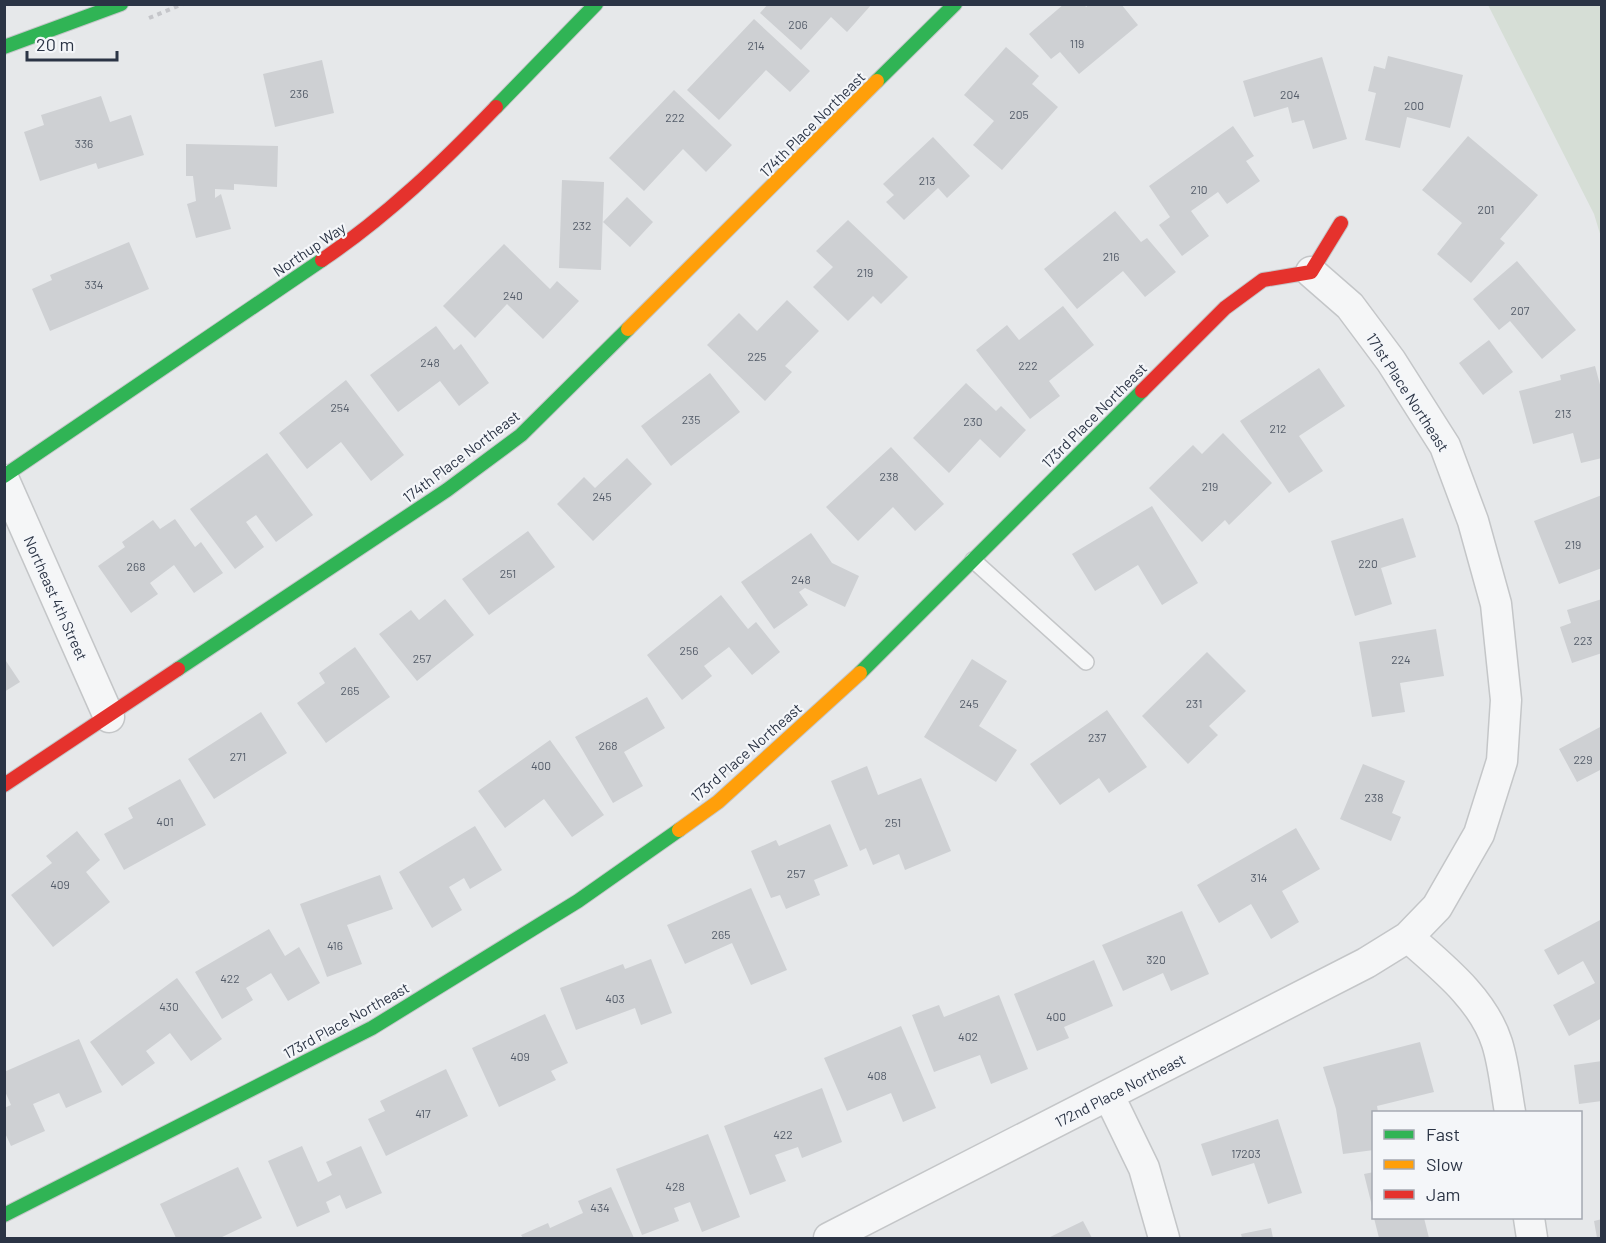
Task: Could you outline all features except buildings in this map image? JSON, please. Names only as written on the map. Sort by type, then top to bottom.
[{"type":"street","points":[[4,47],[121,4]]},
{"type":"street","name":"Northup Way","points":[[10,474],[360,234],[436,169],[596,4]]},
{"type":"street","name":"174th Place Northeast","points":[[4,785],[447,490],[521,435],[955,4]]},
{"type":"street","points":[[1311,272],[1341,224]]},
{"type":"street","name":"173rd Place Northeast","points":[[4,1215],[372,1028],[578,901],[718,802],[848,684],[1225,308],[1263,280],[1311,272]]},
{"type":"street","name":"171st Place Northeast","points":[[1311,272],[1350,306],[1391,360],[1445,446],[1473,521],[1496,604],[1506,700],[1502,761],[1479,834],[1437,907],[1408,937]]},
{"type":"street","name":"Northeast 4th Street","points":[[10,474],[109,717]]},
{"type":"street","points":[[1408,937],[1441,966],[1476,1003],[1497,1043],[1510,1111]]},
{"type":"street","name":"172nd Place Northeast","points":[[829,1239],[1366,963],[1408,937]]},
{"type":"street","points":[[1108,1096],[1144,1168],[1164,1239]]},
{"type":"street","points":[[1529,1219],[1532,1239]]},
{"type":"lane","points":[[4,452],[10,474]]},
{"type":"lane","points":[[973,560],[1086,662]]},
{"type":"shaded area","points":[[1488,5],[1601,5],[1601,237],[1594,214]]},
{"type":"traffic: fast","points":[[4,47],[121,4]]},
{"type":"traffic: fast","points":[[496,107],[596,4]]},
{"type":"traffic: fast","points":[[877,81],[955,4]]},
{"type":"traffic: fast","points":[[4,476],[322,260]]},
{"type":"traffic: fast","points":[[178,669],[447,490],[521,435],[628,329]]},
{"type":"traffic: fast","points":[[860,673],[1142,391]]},
{"type":"traffic: fast","points":[[4,1215],[372,1028],[578,901],[679,830]]},
{"type":"traffic: slow","points":[[628,329],[877,81]]},
{"type":"traffic: slow","points":[[679,830],[718,802],[860,673]]},
{"type":"traffic: jam","points":[[322,260],[413,188],[496,107]]},
{"type":"traffic: jam","points":[[1142,391],[1225,308],[1263,280],[1311,272],[1341,223]]},
{"type":"traffic: jam","points":[[4,785],[178,669]]}]
